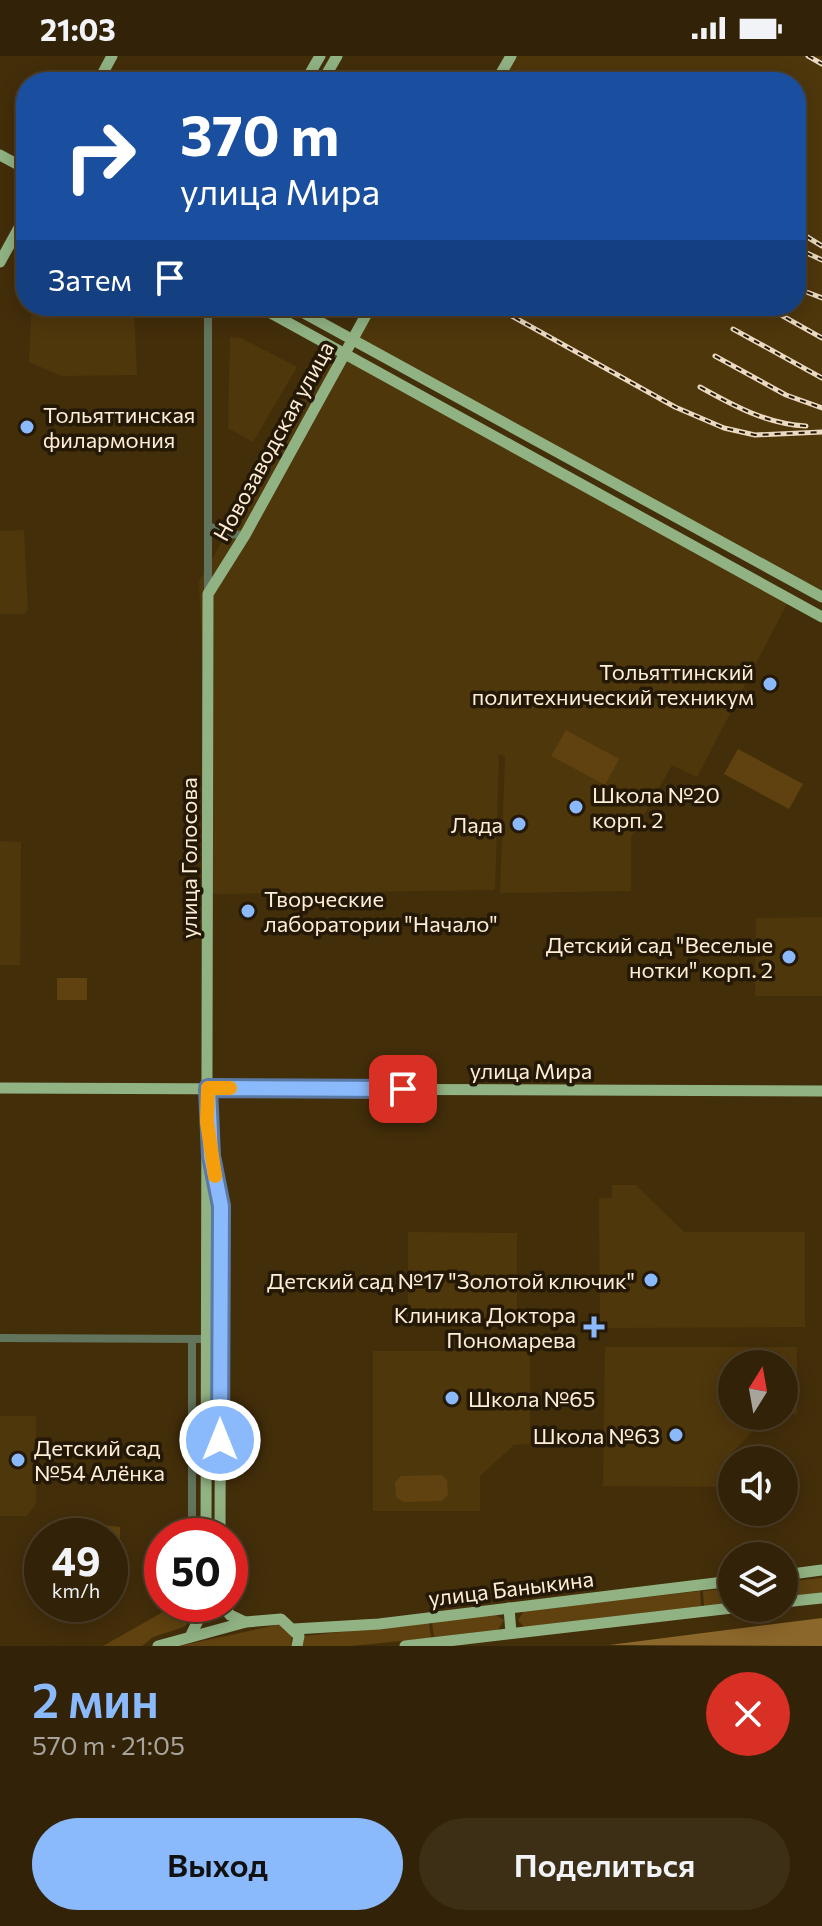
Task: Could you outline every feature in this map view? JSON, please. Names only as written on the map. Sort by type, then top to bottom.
[{"type":"main road","points":[[0,262],[16,233]]},
{"type":"main road","points":[[277,316],[822,617]]},
{"type":"main road","points":[[309,316],[822,597]]},
{"type":"main road","name":"Новозаводская улица","points":[[208,594],[245,535],[365,316]]},
{"type":"main road","points":[[532,457],[540,442]]},
{"type":"main road","points":[[648,521],[656,505]]},
{"type":"main road","name":"улица Голосова","points":[[206,1518],[208,594]]},
{"type":"main road","name":"улица Мира","points":[[0,1088],[822,1091]]},
{"type":"main road","name":"улица Голосова","points":[[207,1122],[221,1206],[220,1518]]},
{"type":"main road","points":[[206,1206],[216,1202],[221,1206]]},
{"type":"main road","points":[[206,1409],[212,1414],[221,1410]]},
{"type":"main road","points":[[798,1573],[822,1570]]},
{"type":"main road","name":"улица Баныкина","points":[[248,1622],[281,1619],[294,1629],[379,1624],[718,1583]]},
{"type":"main road","points":[[798,1601],[822,1598]]},
{"type":"main road","points":[[509,1608],[511,1633]]},
{"type":"main road","name":"улица Баныкина","points":[[405,1646],[718,1610]]},
{"type":"main road","points":[[191,1635],[197,1622]]},
{"type":"main road","name":"улица Баныкина","points":[[158,1646],[246,1622]]},
{"type":"main road","points":[[294,1629],[299,1636],[297,1646]]},
{"type":"street","points":[[208,316],[208,594]]},
{"type":"street","points":[[209,526],[225,534],[245,535]]},
{"type":"street","points":[[0,1338],[205,1339]]},
{"type":"street","points":[[192,1339],[192,1518]]},
{"type":"shaded area","points":[[511,56],[822,56],[822,595],[352,339],[365,316],[806,316],[806,72],[502,72]]},
{"type":"shaded area","points":[[31,316],[134,316],[137,375],[61,376],[29,362]]},
{"type":"shaded area","points":[[230,337],[241,338],[297,367],[253,442],[228,428]]},
{"type":"shaded area","points":[[330,350],[788,602],[697,777],[672,765],[631,838],[631,891],[500,893],[505,757],[499,754],[495,890],[213,894],[199,582]]},
{"type":"shaded area","points":[[24,530],[28,609],[24,614],[0,614],[0,531]]},
{"type":"shaded area","points":[[566,730],[619,759],[605,785],[551,756]]},
{"type":"shaded area","points":[[738,749],[803,784],[789,809],[724,774]]},
{"type":"shaded area","points":[[0,841],[21,842],[20,965],[0,965]]},
{"type":"shaded area","name":"Детский сад \"Веселые нотки\" корп. 2","points":[[822,917],[822,996],[755,996],[756,918]]},
{"type":"shaded area","points":[[57,978],[87,978],[87,1000],[57,1000]]},
{"type":"shaded area","points":[[612,1185],[636,1185],[684,1232],[805,1232],[805,1327],[600,1328],[599,1198],[612,1198]]},
{"type":"shaded area","points":[[408,1232],[517,1233],[517,1324],[408,1324]]},
{"type":"shaded area","name":"Школа №63","points":[[605,1347],[797,1347],[797,1350],[718,1350],[718,1430],[754,1430],[739,1446],[718,1446],[718,1487],[603,1486]]},
{"type":"shaded area","name":"Школа №65","points":[[373,1351],[530,1351],[530,1444],[514,1445],[480,1476],[480,1511],[373,1511]]},
{"type":"shaded area","name":"Детский сад №54 Алёнка","points":[[0,1416],[36,1416],[36,1503],[27,1516],[0,1516]]},
{"type":"shaded area","points":[[442,1475],[447,1480],[448,1495],[442,1501],[403,1502],[396,1497],[395,1482],[401,1476]]},
{"type":"shaded area","points":[[822,1578],[822,1593],[798,1596],[798,1581]]},
{"type":"shaded area","points":[[718,1589],[718,1604],[704,1606],[703,1591]]},
{"type":"shaded area","points":[[700,1591],[701,1606],[524,1627],[518,1620],[524,1611]]},
{"type":"shaded area","points":[[494,1614],[504,1620],[498,1630],[434,1637],[432,1622]]},
{"type":"shaded area","points":[[822,1618],[822,1646],[609,1645],[798,1622]]},
{"type":"shaded area","points":[[145,1622],[188,1622],[184,1627],[153,1637],[142,1646],[103,1646]]},
{"type":"shaded area","points":[[429,1622],[431,1638],[351,1646],[300,1646],[305,1636]]},
{"type":"shaded area","points":[[281,1624],[292,1633],[291,1646],[179,1646]]},
{"type":"railway","points":[[808,56],[822,64]]},
{"type":"railway","points":[[806,236],[822,246]]},
{"type":"railway","points":[[806,253],[822,260]]},
{"type":"railway","points":[[806,292],[822,298]]},
{"type":"railway","points":[[512,316],[675,407],[724,428],[755,435],[822,432]]},
{"type":"railway","points":[[783,316],[822,338]]},
{"type":"railway","points":[[733,329],[822,378]]},
{"type":"railway","points":[[715,356],[786,395],[822,408]]},
{"type":"railway","points":[[700,387],[764,418],[806,426]]},
{"type":"slow traffic","points":[[215,1176],[207,1122],[208,1088],[230,1088]]},
{"type":"place","name":"Тольяттинская филармония","points":[[27,427]]},
{"type":"place","name":"Тольяттинский политехнический техникум","points":[[770,684]]},
{"type":"place","name":"Школа №20 корп. 2","points":[[576,807]]},
{"type":"place","name":"Лада","points":[[519,824]]},
{"type":"place","name":"Творческие лаборатории \"Начало\"","points":[[248,911]]},
{"type":"place","name":"Детский сад \"Веселые нотки\" корп. 2","points":[[789,957]]},
{"type":"place","name":"Детский сад №17 \"Золотой ключик\"","points":[[651,1280]]},
{"type":"place","name":"Клиника Доктора Пономарева","points":[[594,1327]]},
{"type":"place","name":"Школа №65","points":[[452,1398]]},
{"type":"place","name":"Школа №63","points":[[676,1435]]},
{"type":"place","name":"Детский сад №54 Алёнка","points":[[18,1460]]},
{"type":"route","points":[[220,1440],[221,1206],[207,1122],[208,1088],[403,1089]]}]
